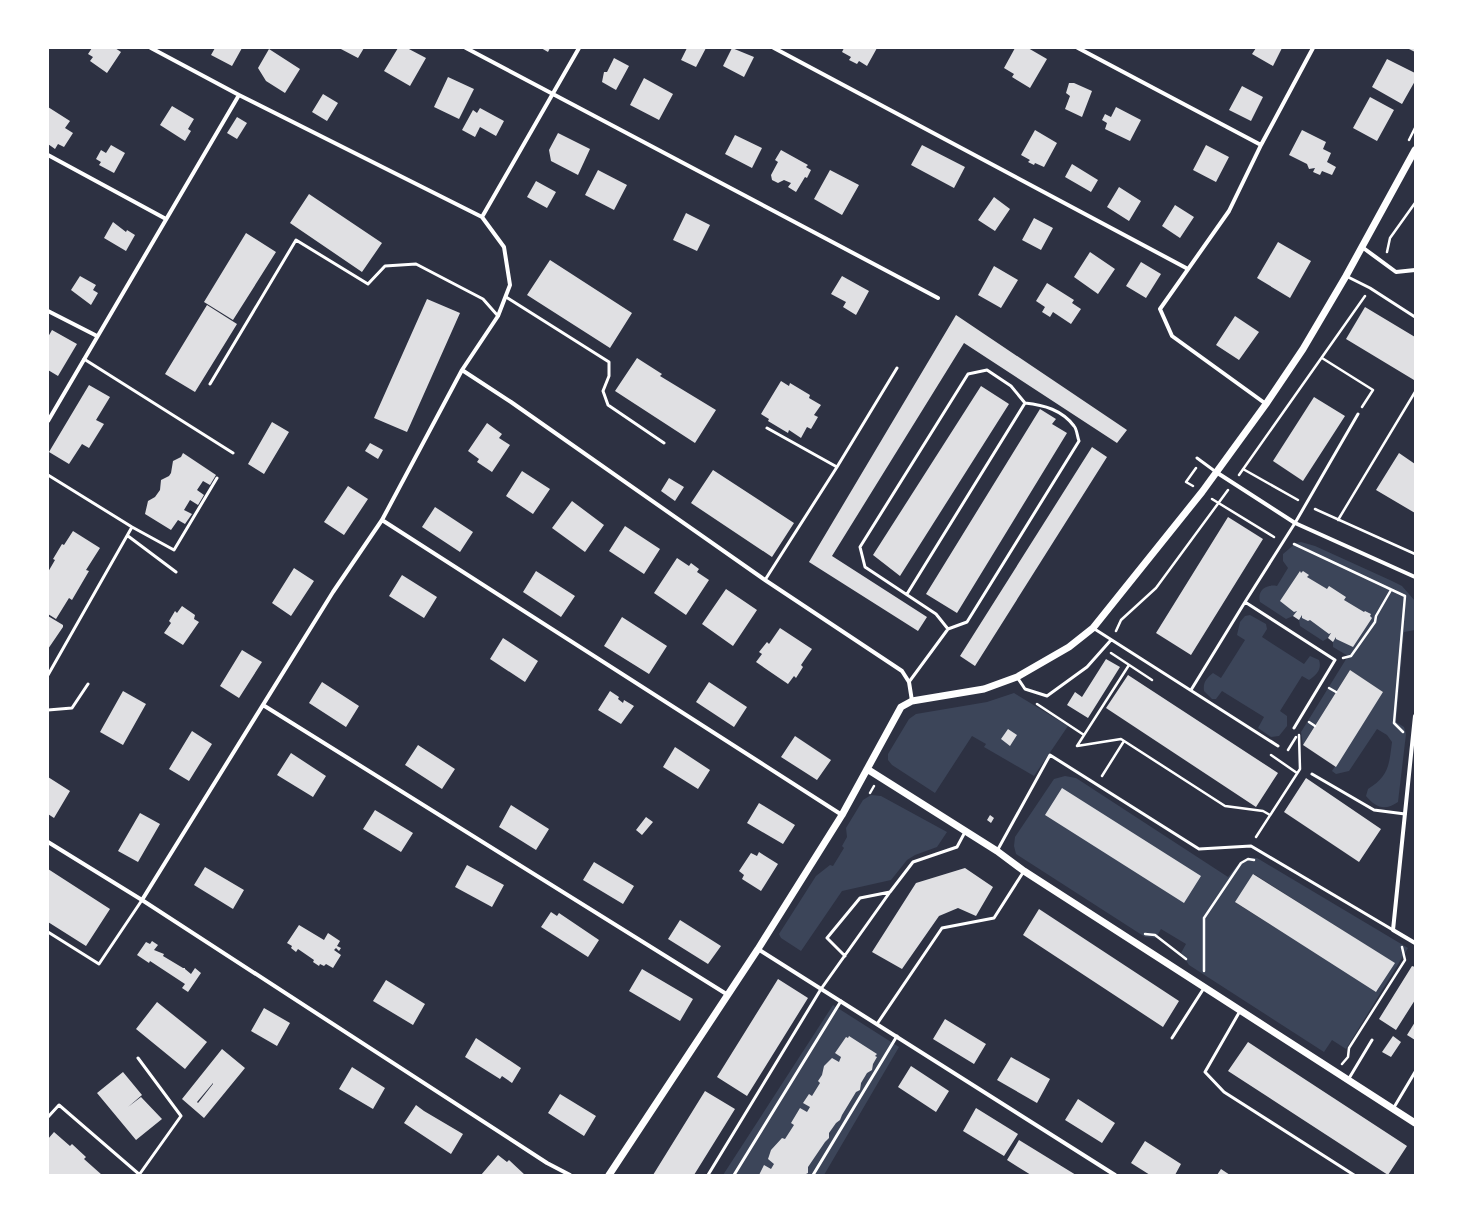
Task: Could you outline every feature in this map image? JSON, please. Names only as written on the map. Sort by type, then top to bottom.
[{"type":"street","points":[[142,900],[333,592],[382,520],[462,370],[498,316],[510,285],[504,247],[482,217],[239,95],[151,48]]},
{"type":"street","points":[[466,48],[938,298]]},
{"type":"street","points":[[482,217],[579,48]]},
{"type":"street","points":[[774,48],[1188,269]]},
{"type":"street","points":[[1078,48],[1261,145]]},
{"type":"street","points":[[1266,404],[1172,336],[1160,309],[1229,211],[1261,145],[1312,48]]},
{"type":"street","points":[[48,421],[239,95]]},
{"type":"street","points":[[609,1175],[758,949],[842,815],[901,707],[912,701],[984,689],[1017,677],[1069,647],[1093,628],[1155,552],[1266,404],[1303,349],[1346,276],[1415,150]]},
{"type":"street","points":[[48,155],[166,219]]},
{"type":"street","points":[[1362,247],[1396,272],[1415,270]]},
{"type":"street","points":[[48,311],[97,336]]},
{"type":"street","points":[[462,370],[517,406],[765,580],[902,671],[910,682],[912,701]]},
{"type":"street","points":[[1216,472],[1232,484],[1295,523],[1415,577]]},
{"type":"street","points":[[382,520],[842,815]]},
{"type":"street","points":[[263,705],[728,995]]},
{"type":"street","points":[[1415,716],[1393,930],[1415,943]]},
{"type":"street","points":[[867,769],[1415,1123]]},
{"type":"street","points":[[48,842],[142,900],[547,1162],[570,1175]]},
{"type":"street","points":[[758,949],[1115,1175]]},
{"type":"lane","points":[[210,384],[296,240],[368,284],[385,266],[416,264],[483,299],[498,316]]},
{"type":"lane","points":[[1346,276],[1370,288],[1415,317]]},
{"type":"lane","points":[[506,297],[609,362],[609,376],[603,391],[608,406],[664,443]]},
{"type":"lane","points":[[84,359],[233,453]]},
{"type":"lane","points":[[765,580],[837,467],[897,368]]},
{"type":"lane","points":[[910,682],[948,629],[968,622],[1078,441],[1075,426],[1059,412],[1041,404],[1025,403],[1012,386],[987,370],[968,374],[860,547],[866,567],[936,614],[948,629]]},
{"type":"lane","points":[[907,594],[1025,403]]},
{"type":"lane","points":[[1191,690],[1295,523],[1358,414]]},
{"type":"lane","points":[[766,428],[837,467]]},
{"type":"lane","points":[[1197,458],[1216,472]]},
{"type":"lane","points":[[48,475],[132,527],[174,550],[217,478]]},
{"type":"lane","points":[[48,674],[132,527]]},
{"type":"lane","points":[[128,536],[176,572]]},
{"type":"lane","points":[[1245,602],[1335,660],[1294,728]]},
{"type":"lane","points":[[1093,628],[1278,746]]},
{"type":"lane","points":[[1017,677],[1025,689],[1047,696],[1086,667],[1111,640]]},
{"type":"lane","points":[[48,710],[72,708],[88,684]]},
{"type":"lane","points":[[997,852],[1050,755],[1198,849],[1251,846],[1393,930]]},
{"type":"lane","points":[[1312,774],[1374,810],[1405,814]]},
{"type":"lane","points":[[708,1175],[821,989],[890,892],[913,862],[957,847],[966,832]]},
{"type":"lane","points":[[877,1024],[942,928],[994,918],[1024,871]]},
{"type":"lane","points":[[845,956],[827,938],[860,898],[890,892]]},
{"type":"lane","points":[[48,932],[99,964],[142,900]]},
{"type":"lane","points":[[1172,1038],[1204,988]]},
{"type":"lane","points":[[734,1175],[841,1001]]},
{"type":"lane","points":[[1240,1011],[1205,1072],[1224,1092],[1354,1175]]},
{"type":"lane","points":[[813,1175],[897,1036]]},
{"type":"lane","points":[[1348,1080],[1372,1040]]},
{"type":"lane","points":[[48,1117],[59,1105],[140,1175],[181,1116],[138,1058]]},
{"type":"lane","points":[[1393,1109],[1415,1072]]},
{"type":"path","points":[[1384,263],[1390,238],[1415,203]]},
{"type":"path","points":[[1111,640],[1121,620],[1156,588],[1243,469],[1370,288]]},
{"type":"path","points":[[1322,358],[1373,390],[1358,414]]},
{"type":"path","points":[[1338,520],[1415,392]]},
{"type":"path","points":[[1243,469],[1305,505],[1415,554]]},
{"type":"path","points":[[1335,660],[1351,656],[1375,622],[1376,616],[1391,590]]},
{"type":"path","points":[[1129,665],[1076,746],[1121,739],[1225,806],[1263,811],[1270,815]]},
{"type":"path","points":[[1328,688],[1336,692]]},
{"type":"path","points":[[1033,702],[1084,735]]},
{"type":"path","points":[[1308,721],[1315,726]]},
{"type":"path","points":[[1251,846],[1300,769],[1299,732]]},
{"type":"path","points":[[1097,785],[1124,741]]},
{"type":"path","points":[[1204,971],[1204,918],[1241,863],[1248,859],[1257,860]]},
{"type":"path","points":[[1336,1072],[1348,1057],[1350,1048],[1405,960],[1400,934]]},
{"type":"path","points":[[1396,943],[1402,947]]},
{"type":"shaded area","points":[[1301,542],[1315,546],[1402,586],[1415,601],[1415,630],[1404,632],[1396,722],[1404,727],[1406,734],[1398,802],[1389,807],[1377,806],[1366,796],[1368,789],[1380,779],[1389,764],[1392,742],[1387,735],[1377,729],[1349,771],[1336,774],[1332,771],[1383,692],[1350,670],[1303,745],[1301,732],[1348,656],[1333,647],[1333,642],[1328,638],[1323,641],[1300,626],[1299,620],[1293,616],[1286,619],[1260,602],[1259,598],[1261,591],[1269,586],[1277,586],[1288,568],[1283,561],[1283,554],[1296,543]]},
{"type":"shaded area","points":[[1250,615],[1266,624],[1267,629],[1262,637],[1304,664],[1310,656],[1319,660],[1320,663],[1316,674],[1309,680],[1302,676],[1280,711],[1287,716],[1287,726],[1279,736],[1271,737],[1258,728],[1264,717],[1222,691],[1216,699],[1212,699],[1204,691],[1204,685],[1207,679],[1213,673],[1221,678],[1245,640],[1237,635],[1240,622],[1245,616]]},
{"type":"shaded area","points":[[1014,693],[1068,726],[1034,776],[984,747],[986,744],[972,736],[935,793],[892,765],[888,760],[888,754],[909,719],[916,714],[987,702]]},
{"type":"shaded area","points":[[1065,776],[1076,778],[1228,877],[1243,861],[1257,858],[1408,948],[1346,1049],[1332,1040],[1324,1052],[1189,965],[1181,953],[1186,944],[1161,929],[1156,938],[1145,937],[1016,854],[1014,846],[1015,837],[1054,779]],"holes":[[[1254,874],[1394,963],[1377,991],[1236,903]]]},
{"type":"shaded area","points":[[871,795],[881,796],[947,832],[937,847],[915,855],[907,860],[891,880],[842,891],[801,951],[781,938],[779,934],[816,876],[830,865],[833,866],[844,848],[842,846],[847,837],[846,828],[863,800]]},
{"type":"shaded area","points":[[833,1005],[899,1047],[824,1175],[723,1175]]},
{"type":"building","points":[[92,48],[115,48],[121,52],[107,73],[90,61],[93,57],[88,54]]},
{"type":"building","points":[[215,48],[242,48],[232,66],[211,55]]},
{"type":"building","points":[[339,48],[364,48],[358,58]]},
{"type":"building","points":[[398,48],[407,48],[426,58],[410,86],[384,71]]},
{"type":"building","points":[[541,48],[550,48],[548,52]]},
{"type":"building","points":[[687,48],[706,48],[696,67],[681,60]]},
{"type":"building","points":[[732,48],[754,57],[744,77],[723,66]]},
{"type":"building","points":[[844,48],[877,48],[867,66],[859,61],[857,64],[849,60],[851,57],[842,52]]},
{"type":"building","points":[[1015,48],[1028,48],[1047,59],[1030,88],[1012,77],[1014,74],[1004,68]]},
{"type":"building","points":[[1256,48],[1282,48],[1273,66],[1252,54]]},
{"type":"building","points":[[1407,48],[1415,48],[1415,52]]},
{"type":"building","points":[[269,49],[300,69],[285,93],[266,81],[258,68]]},
{"type":"building","points":[[614,58],[629,66],[616,90],[602,82],[604,72],[607,72]]},
{"type":"building","points":[[1387,59],[1415,73],[1415,81],[1402,104],[1372,87]]},
{"type":"building","points":[[448,77],[474,89],[459,119],[434,107]]},
{"type":"building","points":[[644,78],[673,94],[659,120],[630,105]]},
{"type":"building","points":[[1069,83],[1074,83],[1092,91],[1082,117],[1065,109],[1070,96],[1066,93]]},
{"type":"building","points":[[1242,86],[1263,97],[1251,121],[1229,110]]},
{"type":"building","points":[[323,94],[338,103],[327,121],[312,112]]},
{"type":"building","points":[[1370,97],[1394,110],[1377,141],[1353,128]]},
{"type":"building","points":[[172,106],[194,119],[188,129],[191,131],[185,141],[160,125]]},
{"type":"building","points":[[48,107],[70,121],[65,128],[73,133],[64,147],[58,144],[55,149],[48,144]]},
{"type":"building","points":[[1116,107],[1141,120],[1130,141],[1105,129],[1107,123],[1102,120],[1105,114],[1111,117]]},
{"type":"building","points":[[480,108],[504,121],[496,136],[480,127],[475,137],[462,130],[473,110],[477,113]]},
{"type":"building","points":[[237,117],[247,123],[237,139],[227,133]]},
{"type":"building","points":[[1035,130],[1057,143],[1044,167],[1028,162],[1030,160],[1021,155]]},
{"type":"building","points":[[1302,130],[1326,142],[1323,149],[1331,153],[1327,162],[1336,167],[1332,175],[1322,171],[1320,175],[1313,172],[1315,168],[1309,169],[1307,164],[1289,155]]},
{"type":"building","points":[[558,133],[590,149],[578,175],[551,161],[549,150]]},
{"type":"building","points":[[735,135],[762,148],[752,168],[725,154]]},
{"type":"building","points":[[111,145],[125,153],[114,173],[99,165],[101,162],[96,159],[101,150],[106,153]]},
{"type":"building","points":[[922,145],[965,167],[954,188],[911,165]]},
{"type":"building","points":[[1206,145],[1229,157],[1216,182],[1193,170]]},
{"type":"building","points":[[781,150],[808,165],[806,167],[811,170],[807,178],[805,177],[796,192],[788,187],[791,183],[784,180],[778,183],[772,180],[771,175],[778,162],[775,160]]},
{"type":"building","points":[[1072,164],[1098,180],[1091,192],[1065,177]]},
{"type":"building","points":[[598,170],[627,185],[614,210],[585,195]]},
{"type":"building","points":[[830,170],[859,185],[842,215],[814,199]]},
{"type":"building","points":[[536,181],[556,192],[547,208],[527,197]]},
{"type":"building","points":[[1119,187],[1141,201],[1129,221],[1107,207]]},
{"type":"building","points":[[309,194],[382,243],[362,272],[290,223]]},
{"type":"building","points":[[994,197],[1010,209],[995,231],[978,220]]},
{"type":"building","points":[[1175,205],[1194,217],[1180,238],[1162,226]]},
{"type":"building","points":[[686,213],[710,225],[697,251],[673,240]]},
{"type":"building","points":[[1034,218],[1053,228],[1041,250],[1022,240]]},
{"type":"building","points":[[113,222],[126,232],[127,230],[135,235],[126,251],[104,238]]},
{"type":"building","points":[[246,233],[276,252],[233,320],[204,302]]},
{"type":"building","points":[[1278,242],[1311,261],[1290,298],[1257,278]]},
{"type":"building","points":[[1090,252],[1115,269],[1098,294],[1074,277]]},
{"type":"building","points":[[550,260],[632,313],[610,348],[527,295]]},
{"type":"building","points":[[1141,262],[1161,274],[1146,298],[1126,286]]},
{"type":"building","points":[[994,266],[1018,280],[1001,308],[978,295]]},
{"type":"building","points":[[80,276],[96,285],[93,290],[98,293],[91,305],[71,290]]},
{"type":"building","points":[[842,276],[869,291],[856,315],[843,307],[846,302],[831,294]]},
{"type":"building","points":[[1047,283],[1074,300],[1072,303],[1081,309],[1071,324],[1053,312],[1050,317],[1042,312],[1045,307],[1036,301]]},
{"type":"building","points":[[427,299],[460,313],[407,432],[374,418]]},
{"type":"building","points":[[207,305],[237,324],[195,392],[165,374]]},
{"type":"building","points":[[1365,307],[1415,337],[1414,380],[1346,339]]},
{"type":"building","points":[[956,315],[1127,430],[1117,443],[964,343],[832,556],[927,617],[918,631],[809,562]]},
{"type":"building","points":[[1235,316],[1259,332],[1239,360],[1216,345]]},
{"type":"building","points":[[52,330],[77,344],[58,376],[48,370],[48,337]]},
{"type":"building","points":[[637,358],[662,374],[660,376],[716,410],[695,443],[615,391]]},
{"type":"building","points":[[781,381],[789,386],[790,383],[810,395],[809,398],[821,405],[814,415],[818,417],[811,429],[807,427],[801,438],[789,430],[788,433],[768,421],[769,419],[761,414]]},
{"type":"building","points":[[89,385],[110,397],[96,420],[104,424],[89,448],[82,444],[69,464],[49,452]]},
{"type":"building","points":[[981,386],[1009,404],[900,576],[873,555]]},
{"type":"building","points":[[1314,397],[1345,416],[1303,481],[1273,461]]},
{"type":"building","points":[[1040,409],[1056,419],[1052,424],[1067,433],[957,613],[926,594]]},
{"type":"building","points":[[272,422],[289,432],[264,474],[248,464]]},
{"type":"building","points":[[487,423],[502,434],[499,438],[510,445],[492,472],[477,462],[479,459],[468,451]]},
{"type":"building","points":[[370,443],[383,450],[378,459],[365,451]]},
{"type":"building","points":[[1092,447],[1107,457],[975,666],[960,656]]},
{"type":"building","points":[[183,453],[216,475],[210,485],[203,481],[197,490],[204,495],[198,505],[190,500],[184,510],[192,514],[185,524],[178,520],[171,530],[145,514],[148,501],[155,497],[160,490],[161,480],[169,476],[173,461],[181,457]]},
{"type":"building","points":[[1399,453],[1415,464],[1415,513],[1376,490]]},
{"type":"building","points":[[713,470],[794,523],[772,557],[691,503]]},
{"type":"building","points":[[522,471],[550,489],[533,514],[506,496]]},
{"type":"building","points":[[669,478],[684,487],[675,501],[661,491]]},
{"type":"building","points":[[348,486],[368,499],[344,535],[324,522]]},
{"type":"building","points":[[572,501],[604,525],[585,552],[552,528]]},
{"type":"building","points":[[435,507],[473,532],[460,552],[422,527]]},
{"type":"building","points":[[1228,517],[1263,539],[1191,655],[1156,633]]},
{"type":"building","points":[[625,526],[660,549],[644,574],[609,551]]},
{"type":"building","points":[[73,531],[100,548],[86,570],[89,571],[72,600],[69,598],[56,619],[48,614],[48,572],[55,560],[53,559],[62,544],[64,545]]},
{"type":"building","points":[[677,558],[689,566],[691,563],[699,569],[697,572],[709,580],[686,615],[654,593]]},
{"type":"building","points":[[294,568],[314,581],[291,616],[272,603]]},
{"type":"building","points":[[536,571],[575,596],[561,617],[523,592]]},
{"type":"building","points":[[1300,571],[1301,573],[1303,571],[1309,575],[1307,577],[1327,589],[1329,586],[1346,597],[1344,600],[1364,612],[1365,611],[1371,614],[1370,616],[1372,618],[1353,647],[1336,639],[1336,637],[1333,642],[1328,638],[1331,633],[1329,634],[1310,620],[1308,621],[1302,618],[1302,615],[1299,620],[1293,616],[1297,611],[1294,612],[1280,601]]},
{"type":"building","points":[[402,575],[437,597],[424,618],[389,596]]},
{"type":"building","points":[[726,589],[757,610],[733,646],[702,624]]},
{"type":"building","points":[[182,606],[195,615],[194,619],[199,622],[183,645],[164,633],[171,623],[169,621],[175,611],[177,613]]},
{"type":"building","points":[[48,616],[63,625],[63,627],[48,649]]},
{"type":"building","points":[[622,617],[667,646],[649,674],[604,646]]},
{"type":"building","points":[[780,628],[812,649],[801,665],[803,667],[796,678],[794,676],[788,684],[756,662],[762,654],[759,652],[767,642],[769,644]]},
{"type":"building","points":[[503,638],[538,661],[525,682],[490,659]]},
{"type":"building","points":[[242,650],[262,662],[239,698],[220,686]]},
{"type":"building","points":[[1106,659],[1120,667],[1088,718],[1067,705],[1075,692],[1082,697]]},
{"type":"building","points":[[1350,670],[1383,692],[1336,767],[1303,745]]},
{"type":"building","points":[[1128,675],[1278,773],[1256,807],[1106,708]]},
{"type":"building","points":[[322,682],[359,706],[346,727],[309,703]]},
{"type":"building","points":[[709,682],[747,707],[734,727],[696,702]]},
{"type":"building","points":[[123,691],[146,704],[123,745],[100,732]]},
{"type":"building","points":[[610,691],[619,697],[618,699],[623,703],[624,700],[634,706],[621,724],[598,710]]},
{"type":"building","points":[[1008,729],[1017,735],[1010,746],[1001,739]]},
{"type":"building","points":[[192,731],[212,744],[189,781],[169,769]]},
{"type":"building","points":[[795,736],[831,760],[817,780],[781,757]]},
{"type":"building","points":[[418,745],[455,769],[442,789],[405,765]]},
{"type":"building","points":[[675,747],[710,770],[698,789],[663,767]]},
{"type":"building","points":[[291,753],[326,776],[313,797],[277,775]]},
{"type":"building","points":[[48,777],[70,791],[54,818],[48,814]]},
{"type":"building","points":[[1306,778],[1381,829],[1359,862],[1284,812]]},
{"type":"building","points":[[1062,788],[1201,876],[1184,903],[1045,815]]},
{"type":"building","points":[[759,803],[795,825],[783,844],[747,823]]},
{"type":"building","points":[[511,805],[549,829],[536,850],[499,827]]},
{"type":"building","points":[[375,810],[413,833],[401,852],[363,829]]},
{"type":"building","points":[[140,813],[160,824],[138,862],[118,851]]},
{"type":"building","points":[[990,815],[994,818],[991,823],[987,820]]},
{"type":"building","points":[[646,817],[653,822],[642,835],[636,830]]},
{"type":"building","points":[[759,852],[778,864],[761,891],[742,879],[744,875],[739,871],[751,853],[757,856]]},
{"type":"building","points":[[594,862],[634,886],[623,904],[583,880]]},
{"type":"building","points":[[467,865],[504,885],[492,907],[455,887]]},
{"type":"building","points":[[205,867],[244,890],[233,909],[194,885]]},
{"type":"building","points":[[965,868],[993,887],[976,916],[958,908],[939,916],[902,969],[872,952],[916,883]]},
{"type":"building","points":[[48,869],[110,909],[86,946],[48,922]]},
{"type":"building","points":[[1253,874],[1395,963],[1376,992],[1235,902]]},
{"type":"building","points":[[1039,909],[1179,1001],[1163,1027],[1023,935]]},
{"type":"building","points":[[551,912],[557,916],[559,913],[599,940],[588,957],[541,927]]},
{"type":"building","points":[[680,920],[721,946],[708,964],[668,939]]},
{"type":"building","points":[[299,925],[324,940],[328,933],[340,941],[337,946],[341,948],[339,951],[336,948],[334,950],[341,955],[333,968],[326,964],[324,966],[320,964],[319,966],[313,962],[314,960],[298,949],[296,952],[291,948],[292,946],[287,943]]},
{"type":"building","points":[[152,941],[158,945],[154,950],[164,954],[163,956],[185,968],[191,974],[195,968],[201,973],[188,992],[182,988],[185,984],[150,961],[149,963],[137,955],[146,942],[150,944]]},
{"type":"building","points":[[1412,966],[1415,967],[1415,1000],[1396,1030],[1379,1019]]},
{"type":"building","points":[[642,969],[693,999],[680,1021],[629,991]]},
{"type":"building","points":[[778,979],[808,998],[747,1096],[717,1077]]},
{"type":"building","points":[[386,980],[425,1004],[413,1025],[373,1001]]},
{"type":"building","points":[[157,1002],[207,1042],[185,1069],[136,1029]]},
{"type":"building","points":[[264,1008],[290,1023],[277,1046],[251,1031]]},
{"type":"building","points":[[945,1019],[986,1044],[974,1064],[933,1039]]},
{"type":"building","points":[[1415,1022],[1415,1040],[1407,1035]]},
{"type":"building","points":[[849,1036],[877,1054],[875,1056],[877,1057],[873,1064],[872,1070],[867,1073],[861,1083],[860,1090],[856,1092],[840,1120],[829,1133],[829,1138],[808,1167],[808,1173],[804,1175],[759,1175],[764,1165],[771,1169],[774,1164],[768,1159],[771,1150],[782,1138],[785,1139],[794,1125],[791,1123],[800,1108],[807,1112],[810,1107],[803,1103],[809,1094],[812,1096],[820,1083],[818,1081],[822,1075],[824,1066],[832,1058],[839,1062],[841,1057],[835,1053],[846,1037],[848,1038]]},
{"type":"building","points":[[1393,1036],[1401,1042],[1391,1057],[1382,1052]]},
{"type":"building","points":[[476,1038],[521,1068],[512,1083],[502,1076],[500,1079],[465,1057]]},
{"type":"building","points":[[1248,1042],[1407,1146],[1388,1175],[1228,1071]]},
{"type":"building","points":[[222,1049],[245,1068],[204,1118],[182,1099]],"holes":[[[213,1084],[198,1103],[197,1102]]]},
{"type":"building","points":[[1011,1057],[1050,1079],[1037,1103],[997,1080]]},
{"type":"building","points":[[911,1066],[949,1091],[936,1112],[898,1087]]},
{"type":"building","points":[[352,1067],[385,1088],[373,1109],[339,1089]]},
{"type":"building","points":[[123,1072],[142,1095],[128,1107],[141,1097],[162,1119],[136,1140],[97,1093]]},
{"type":"building","points":[[705,1091],[735,1109],[694,1175],[653,1175]]},
{"type":"building","points":[[560,1094],[596,1116],[584,1136],[548,1113]]},
{"type":"building","points":[[1078,1099],[1115,1123],[1102,1143],[1065,1120]]},
{"type":"building","points":[[416,1105],[463,1134],[451,1154],[404,1123]]},
{"type":"building","points":[[976,1108],[1018,1134],[1004,1156],[963,1131]]},
{"type":"building","points":[[54,1132],[70,1146],[72,1144],[86,1157],[84,1159],[102,1175],[48,1174],[48,1139]]},
{"type":"building","points":[[1019,1140],[1076,1175],[1031,1175],[1007,1160]]},
{"type":"building","points":[[1145,1141],[1181,1164],[1175,1175],[1150,1175],[1131,1163]]},
{"type":"building","points":[[498,1155],[507,1162],[509,1160],[525,1175],[481,1175]]},
{"type":"building","points":[[1221,1169],[1230,1175],[1217,1175]]}]
